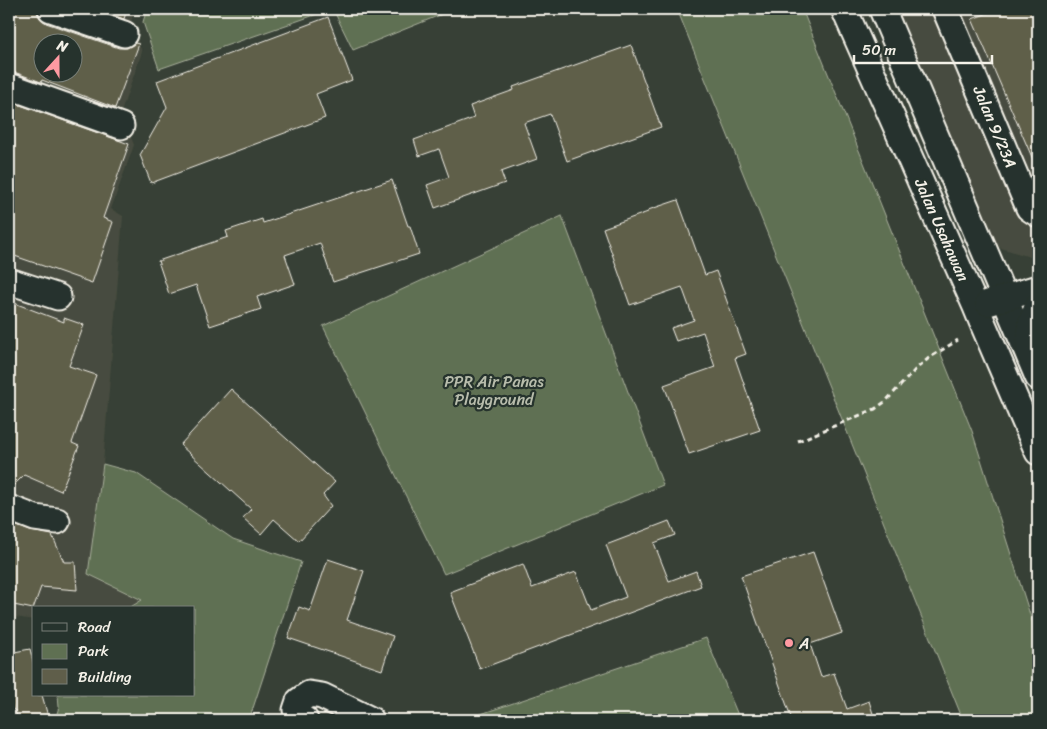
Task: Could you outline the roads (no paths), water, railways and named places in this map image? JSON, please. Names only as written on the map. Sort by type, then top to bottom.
[{"type":"street","points":[[51,9],[124,34]]},
{"type":"street","name":"Jalan Usahawan","points":[[844,9],[1038,452]]},
{"type":"street","name":"Jalan Usahawan","points":[[882,9],[1038,377]]},
{"type":"street","name":"Jalan 9/23A","points":[[950,10],[1029,208],[1038,214]]},
{"type":"street","points":[[9,86],[121,126]]},
{"type":"street","points":[[9,281],[58,297]]},
{"type":"street","points":[[976,307],[1038,288]]},
{"type":"street","points":[[1028,353],[1030,325],[1038,305]]},
{"type":"street","points":[[9,508],[35,518],[57,521]]},
{"type":"street","points":[[305,720],[301,718],[296,710],[298,701],[309,694],[322,696],[372,720]]},
{"type":"place","name":"A","points":[[789,643]]},
{"type":"park label","name":"PPR Air Panas Playground","points":[[494,390]]}]
